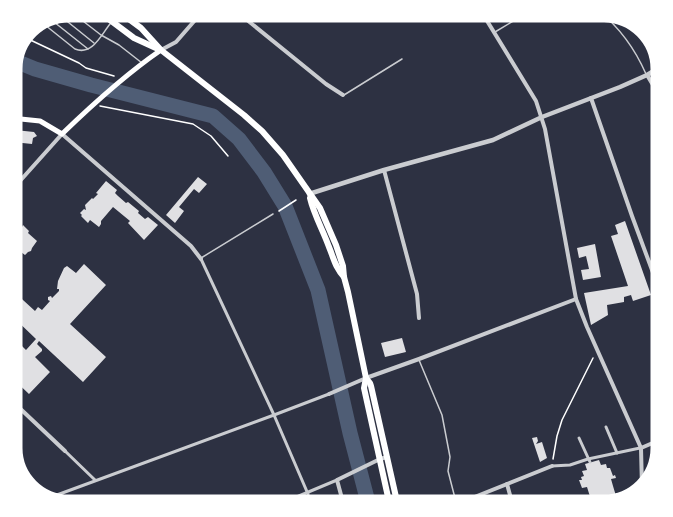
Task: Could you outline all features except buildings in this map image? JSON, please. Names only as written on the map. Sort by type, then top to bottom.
[{"type":"main road","points":[[112,21],[134,38],[161,50]]},
{"type":"main road","points":[[132,21],[161,50],[262,131],[283,155],[324,217],[343,266],[366,378],[364,388],[395,496]]},
{"type":"main road","points":[[21,119],[40,121],[62,134],[122,80],[161,50]]},
{"type":"main road","points":[[384,458],[389,496]]},
{"type":"street","points":[[161,50],[176,42],[194,21]]},
{"type":"street","points":[[249,21],[326,84],[343,95]]},
{"type":"street","points":[[488,21],[536,100],[542,117],[576,299],[598,354],[641,448],[642,477]]},
{"type":"street","points":[[309,194],[384,170],[493,140],[542,117],[652,72]]},
{"type":"street","points":[[647,75],[652,83]]},
{"type":"street","points":[[591,98],[652,268]]},
{"type":"street","points":[[21,180],[62,134],[191,246],[201,259],[308,494]]},
{"type":"street","points":[[384,170],[417,294],[419,318]]},
{"type":"street","points":[[58,495],[274,415],[576,299]]},
{"type":"street","points":[[21,409],[95,480]]},
{"type":"street","points":[[606,427],[617,453]]},
{"type":"street","points":[[579,438],[589,461]]},
{"type":"street","points":[[476,496],[552,466],[589,461],[652,444]]},
{"type":"street","points":[[303,496],[384,458]]},
{"type":"street","points":[[338,480],[342,496]]},
{"type":"street","points":[[507,484],[510,496]]},
{"type":"lane","points":[[67,21],[95,43]]},
{"type":"lane","points":[[84,21],[143,63]]},
{"type":"lane","points":[[47,26],[75,49],[81,51],[89,49],[112,21]]},
{"type":"lane","points":[[494,32],[512,21]]},
{"type":"lane","points":[[609,21],[628,41],[647,75]]},
{"type":"lane","points":[[56,23],[89,49]]},
{"type":"lane","points":[[343,95],[402,59]]},
{"type":"lane","points":[[201,259],[273,214]]},
{"type":"lane","points":[[419,359],[441,415],[450,457],[448,471],[454,496]]},
{"type":"path","points":[[31,40],[86,68],[122,80]]},
{"type":"path","points":[[95,103],[107,108],[193,124],[211,136],[228,156]]},
{"type":"path","points":[[273,214],[295,201]]},
{"type":"path","points":[[552,466],[562,420],[593,359],[598,354]]},
{"type":"waterway","points":[[21,63],[91,85],[213,116],[239,139],[264,172],[285,206],[318,290],[366,496]]}]
